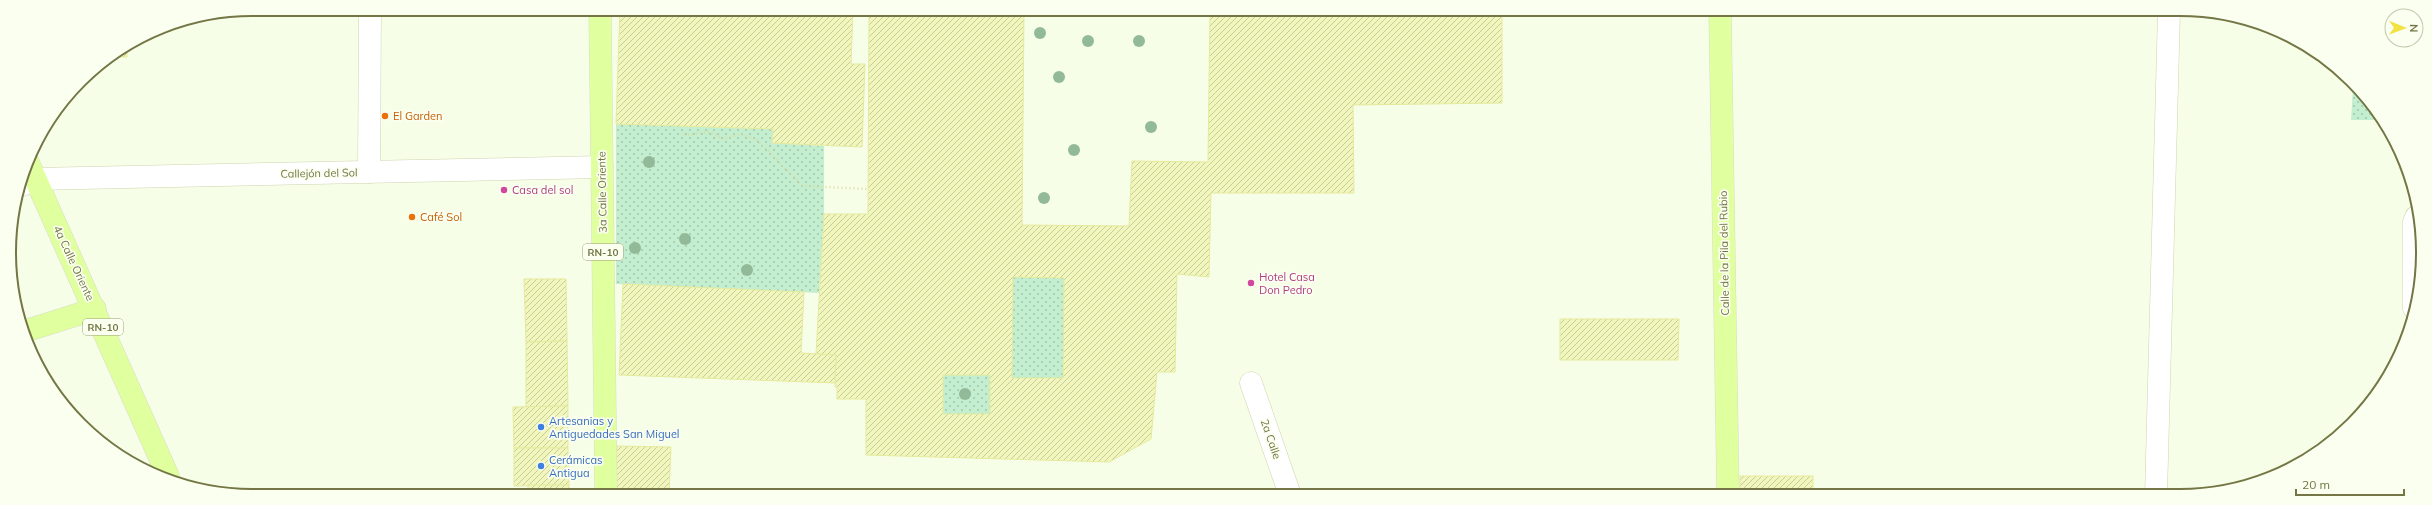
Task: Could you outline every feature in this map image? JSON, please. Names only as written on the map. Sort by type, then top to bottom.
[{"type":"main road","name":"3a Calle Oriente","points":[[600,16],[606,489]]},
{"type":"main road","name":"Calle de la Pila del Rubio","points":[[1720,16],[1728,489]]},
{"type":"main road","name":"4a Calle Oriente","points":[[29,177],[95,308],[167,473]]},
{"type":"main road","points":[[29,330],[95,308]]},
{"type":"street","points":[[369,172],[370,16]]},
{"type":"street","points":[[2156,489],[2169,16]]},
{"type":"street","name":"Callejón del Sol","points":[[29,175],[369,172],[602,167]]},
{"type":"street","points":[[2414,222],[2414,283]]},
{"type":"street","name":"2a Calle","points":[[1251,383],[1288,489]]},
{"type":"path","points":[[684,135],[708,132],[725,139],[739,134],[750,137],[757,140],[803,186],[868,189]]},
{"type":"green space","points":[[2353,92],[2375,120],[2351,120]]},
{"type":"green space","points":[[616,124],[773,129],[772,143],[824,146],[824,214],[819,293],[616,284]]},
{"type":"green space","points":[[1013,277],[1064,278],[1063,378],[1012,378]]},
{"type":"green space","points":[[943,375],[990,375],[990,414],[943,414]]},
{"type":"building","points":[[620,16],[853,16],[851,64],[865,64],[862,147],[772,143],[773,129],[616,124]]},
{"type":"building","points":[[869,16],[1024,16],[1022,225],[1129,226],[1132,161],[1208,162],[1210,16],[1502,16],[1502,103],[1353,105],[1354,193],[1211,193],[1209,277],[1177,274],[1175,372],[1157,372],[1151,439],[1109,462],[866,455],[866,399],[837,399],[837,387],[835,387],[836,355],[816,354],[824,214],[868,214]],"holes":[[[1013,277],[1064,278],[1063,378],[1012,378]],[[943,375],[990,375],[990,414],[943,414]]]},
{"type":"building","points":[[127,52],[127,57],[120,57]]},
{"type":"building","points":[[524,279],[566,279],[567,341],[526,342]]},
{"type":"building","points":[[623,284],[804,292],[801,353],[836,355],[835,383],[619,375]]},
{"type":"building","points":[[1560,319],[1679,319],[1678,360],[1560,360]]},
{"type":"building","points":[[567,341],[568,406],[526,407],[526,342]]},
{"type":"building","name":"Artesanias y Antiguedades San Miguel","points":[[568,406],[568,448],[514,448],[513,407]]},
{"type":"building","points":[[617,446],[671,447],[669,489],[615,489]]},
{"type":"building","name":"Cerámicas Antigua","points":[[514,448],[568,448],[569,485],[514,486]]},
{"type":"building","points":[[1740,476],[1813,476],[1813,489],[1740,489]]},
{"type":"building","points":[[528,485],[569,485],[569,489],[528,489]]},
{"type":"place","name":"El Garden","points":[[385,116]]},
{"type":"place","name":"Casa del sol","points":[[504,190]]},
{"type":"place","name":"Café Sol","points":[[412,217]]},
{"type":"place","name":"Hotel Casa Don Pedro","points":[[1251,283]]},
{"type":"place","name":"Artesanias y Antiguedades San Miguel","points":[[541,427]]},
{"type":"place","name":"Cerámicas Antigua","points":[[541,466]]}]
